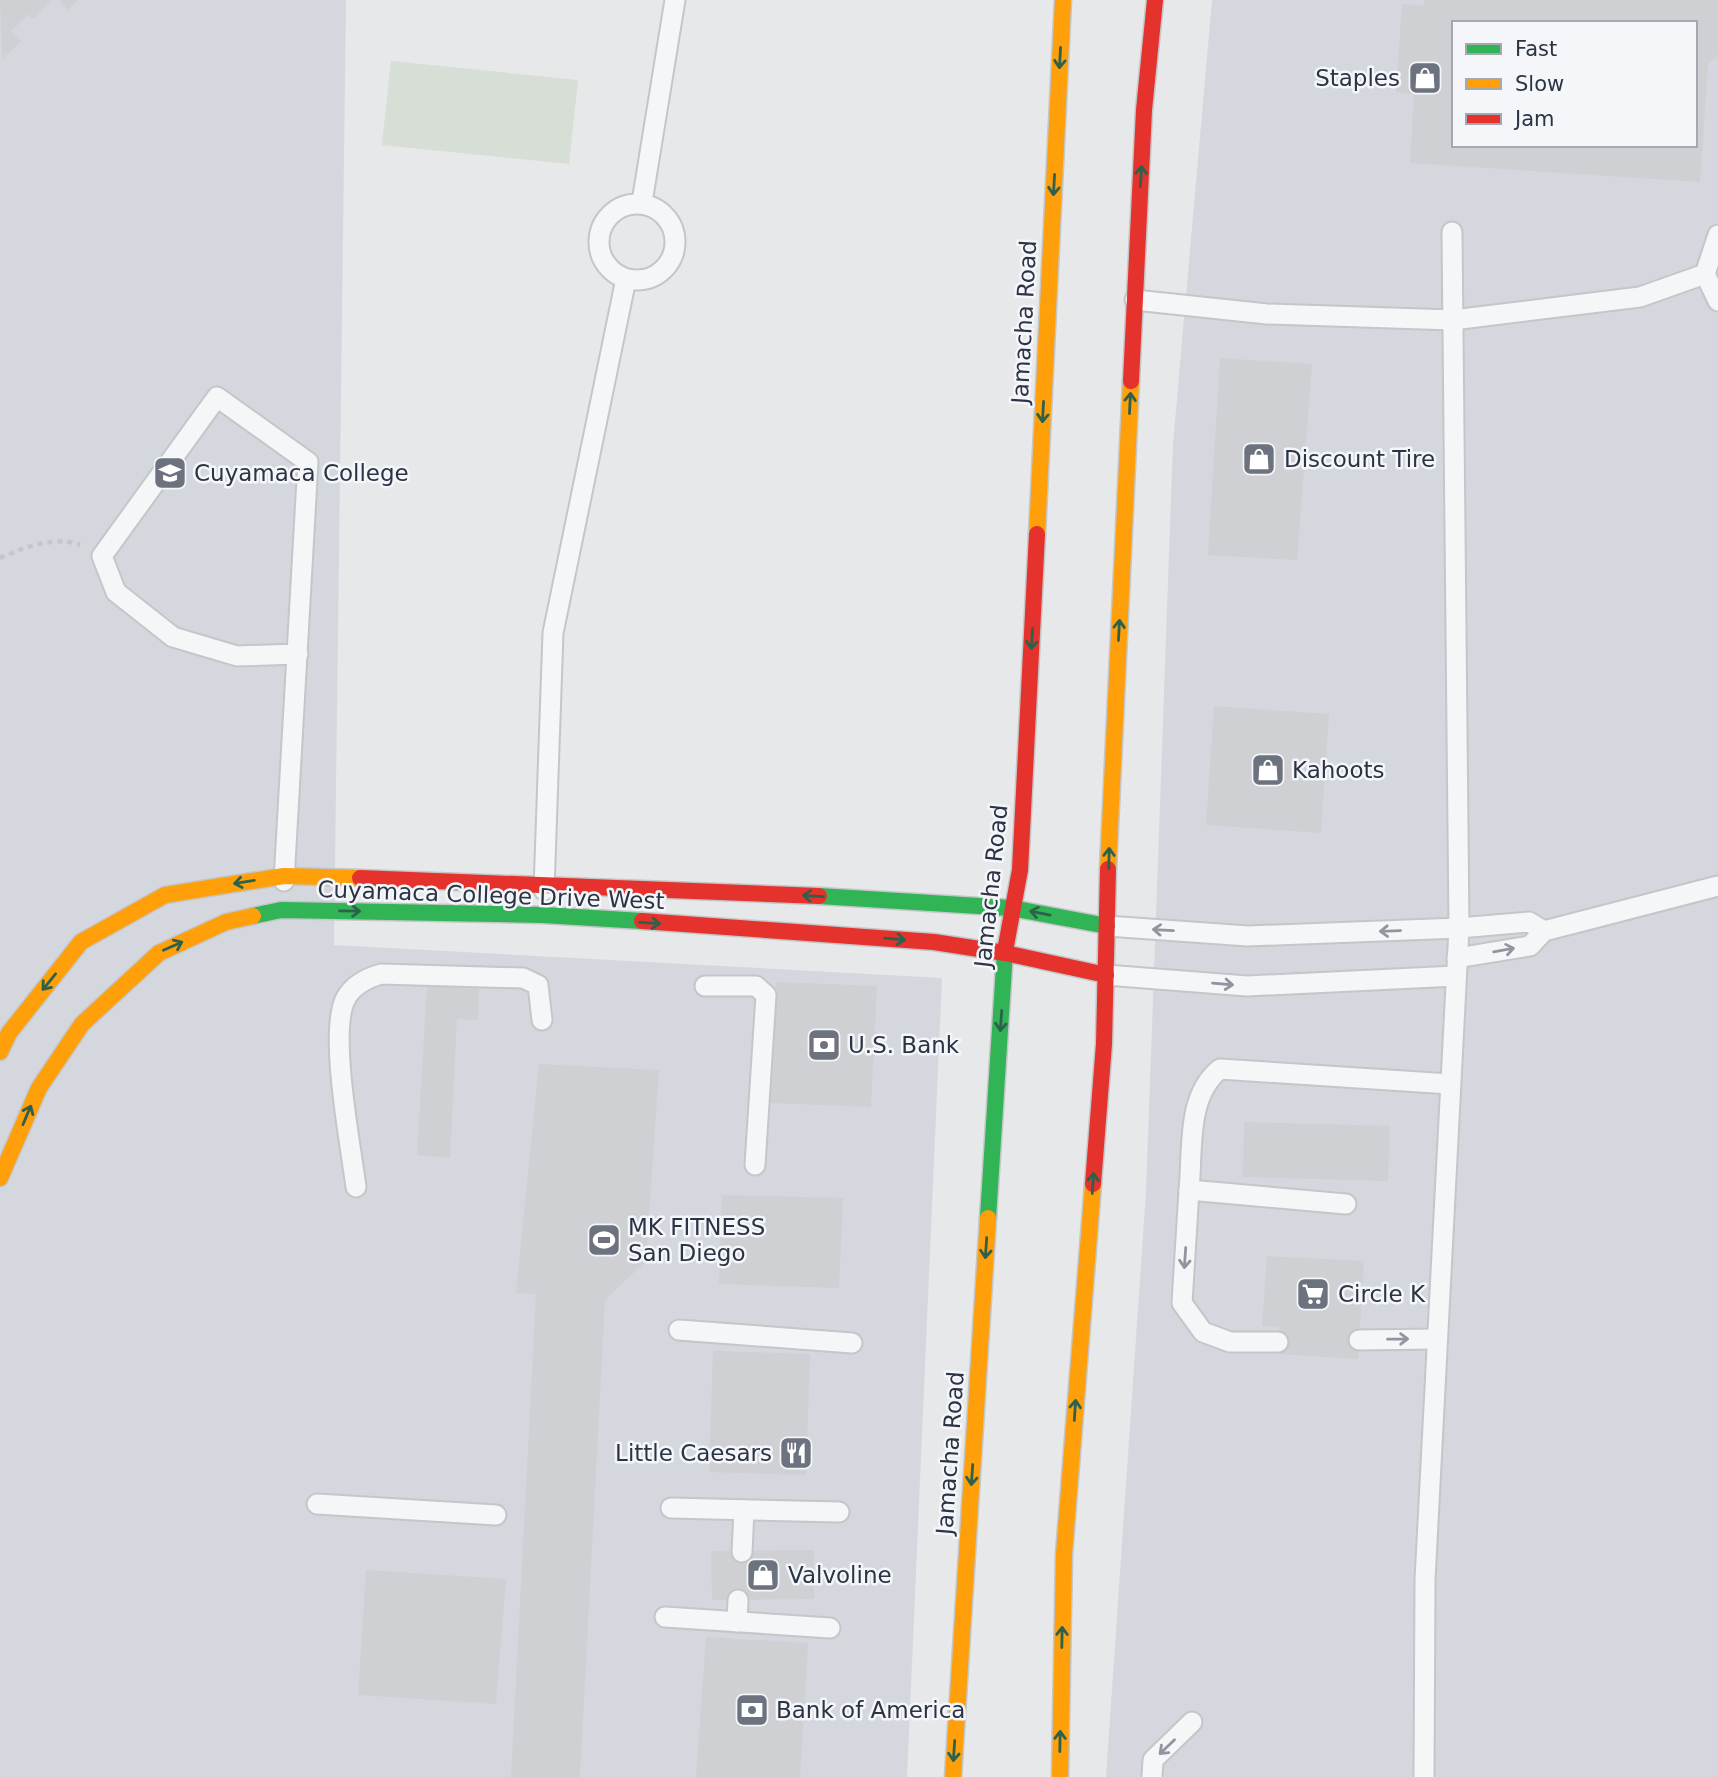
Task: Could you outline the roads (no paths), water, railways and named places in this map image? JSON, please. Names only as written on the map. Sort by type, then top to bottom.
[{"type":"main road","name":"Jamacha Road","points":[[953,1777],[1005,953],[1020,870],[1063,0]]},
{"type":"main road","points":[[1060,1777],[1064,1554],[1104,1044],[1144,110],[1155,0]]},
{"type":"main road","name":"Cuyamaca College Drive West","points":[[0,1052],[9,1032],[81,942],[165,895],[284,876],[544,883],[1011,908],[1107,926]]},
{"type":"main road","name":"Cuyamaca College Drive West","points":[[0,1178],[39,1088],[82,1024],[159,953],[226,922],[281,910],[543,915],[827,933],[934,942],[1005,953],[1106,975]]},
{"type":"lane","points":[[642,202],[676,0]]},
{"type":"lane","points":[[642,202],[667,216],[675,232],[675,250],[668,265],[654,277],[626,279],[606,267],[598,245],[603,222],[619,206],[642,202]]},
{"type":"lane","points":[[1424,1777],[1424,1580],[1459,928],[1452,232]]},
{"type":"lane","points":[[1718,236],[1705,274],[1718,301]]},
{"type":"lane","points":[[1135,300],[1267,314],[1453,320],[1640,297],[1705,274]]},
{"type":"lane","points":[[543,915],[553,633],[626,279]]},
{"type":"lane","points":[[281,910],[298,654],[308,462],[217,397],[102,556],[116,592],[173,637],[237,656],[298,654]]},
{"type":"lane","points":[[1106,975],[1247,986],[1457,967],[1530,946],[1544,931],[1718,886]]},
{"type":"lane","points":[[1107,926],[1248,936],[1459,928],[1529,922],[1544,931]]},
{"type":"lane","points":[[356,1187],[341,1066],[340,1021],[346,998],[365,978],[381,974],[523,978],[538,985],[542,1020]]},
{"type":"lane","points":[[705,986],[756,986],[766,995],[755,1165]]},
{"type":"lane","points":[[1278,1342],[1230,1342],[1203,1332],[1182,1303],[1198,1096],[1206,1080],[1220,1069],[1450,1084]]},
{"type":"lane","points":[[1189,1190],[1346,1204]]},
{"type":"lane","points":[[679,1330],[852,1343]]},
{"type":"lane","points":[[1359,1340],[1437,1339]]},
{"type":"lane","points":[[317,1504],[496,1515]]},
{"type":"lane","points":[[671,1508],[839,1512]]},
{"type":"lane","points":[[741,1552],[744,1510]]},
{"type":"lane","points":[[737,1622],[738,1600]]},
{"type":"lane","points":[[666,1617],[830,1628]]},
{"type":"lane","points":[[1152,1777],[1153,1760],[1192,1722]]},
{"type":"place","name":"Staples","points":[[1425,78]]},
{"type":"place","name":"Discount Tire","points":[[1259,459]]},
{"type":"place","name":"Cuyamaca College","points":[[170,473]]},
{"type":"place","name":"Kahoots","points":[[1268,770]]},
{"type":"place","name":"U.S. Bank","points":[[824,1045]]},
{"type":"place","name":"MK FITNESS San Diego","points":[[604,1240]]},
{"type":"place","name":"Circle K","points":[[1313,1294]]},
{"type":"place","name":"Little Caesars","points":[[796,1453]]},
{"type":"place","name":"Valvoline","points":[[763,1575]]},
{"type":"place","name":"Bank of America","points":[[752,1710]]}]
